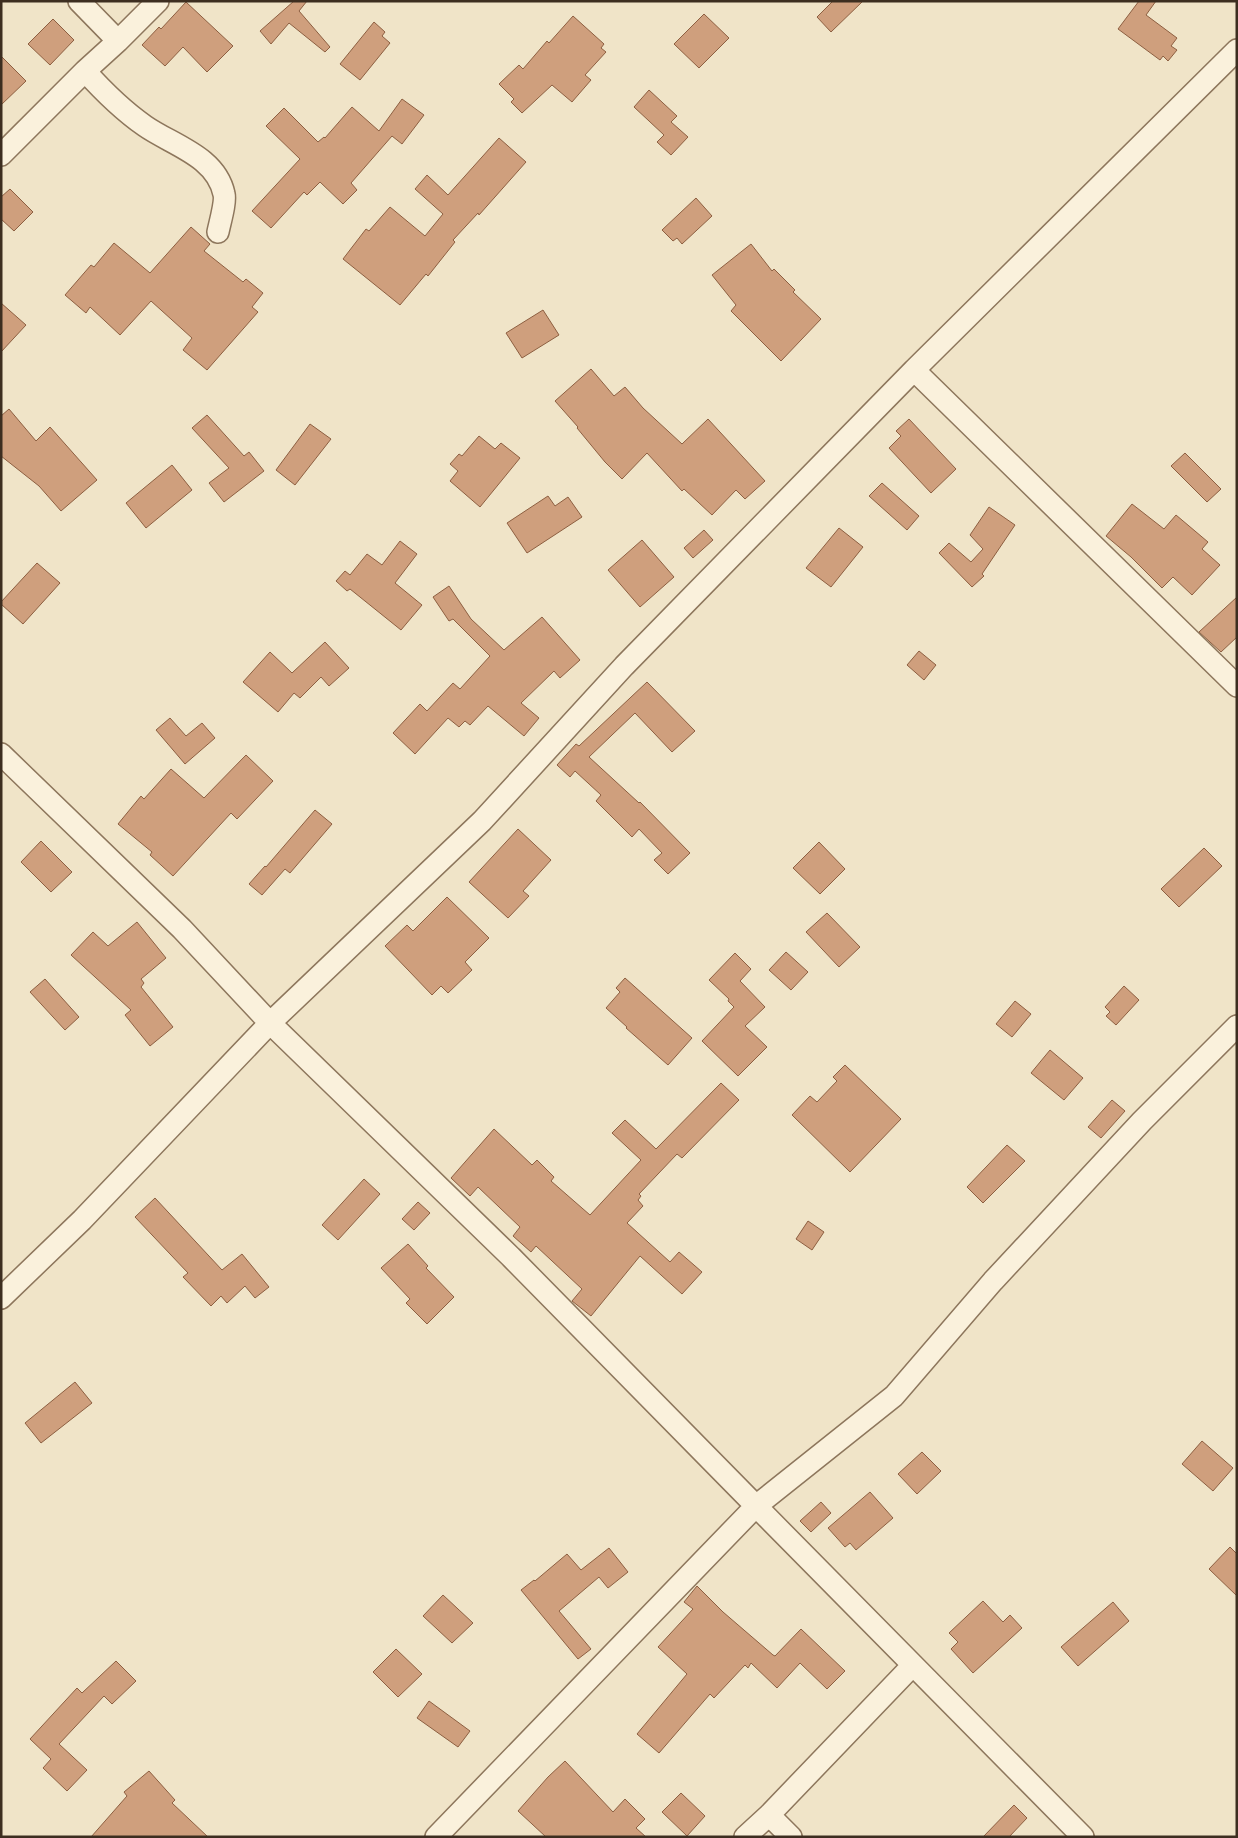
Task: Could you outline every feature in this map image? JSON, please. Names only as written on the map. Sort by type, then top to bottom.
[{"type":"street","points":[[79,1],[118,41]]},
{"type":"street","points":[[1,155],[158,1]]},
{"type":"street","points":[[1,1298],[82,1220],[270,1023],[482,820],[624,666],[914,370],[1237,50]]},
{"type":"street","points":[[85,71],[106,94],[146,127],[188,150],[216,173],[225,195],[218,232]]},
{"type":"street","points":[[914,370],[1237,686]]},
{"type":"street","points":[[1,754],[182,929],[270,1023],[512,1257],[1083,1837]]},
{"type":"street","points":[[436,1837],[756,1506],[894,1396],[1014,1259],[1142,1121],[1237,1026]]},
{"type":"street","points":[[745,1837],[769,1815],[913,1665]]},
{"type":"street","points":[[769,1815],[791,1837]]},
{"type":"building","points":[[294,1],[307,1],[299,11],[330,47],[325,52],[289,23],[271,44],[260,31]]},
{"type":"building","points":[[833,1],[863,1],[831,32],[817,17]]},
{"type":"building","points":[[1139,1],[1156,1],[1146,15],[1177,38],[1171,46],[1177,50],[1168,61],[1163,56],[1160,60],[1118,29]]},
{"type":"building","points":[[186,2],[233,46],[207,72],[183,47],[165,66],[142,45],[159,27],[161,29]]},
{"type":"building","points":[[704,14],[729,38],[699,68],[674,44]]},
{"type":"building","points":[[573,16],[604,44],[601,48],[606,52],[585,75],[591,80],[572,102],[552,85],[522,113],[511,102],[514,99],[499,84],[519,65],[523,69],[547,41],[549,43]]},
{"type":"building","points":[[53,19],[74,40],[50,65],[28,44]]},
{"type":"building","points":[[374,22],[385,32],[382,36],[390,43],[360,80],[340,64]]},
{"type":"building","points":[[1,56],[26,81],[1,105]]},
{"type":"building","points":[[649,90],[677,116],[671,122],[688,137],[671,155],[657,142],[664,135],[634,107]]},
{"type":"building","points":[[402,99],[424,115],[402,144],[392,136],[351,183],[357,190],[343,204],[320,182],[307,195],[304,192],[271,228],[252,211],[300,159],[266,126],[284,108],[318,142],[325,138],[352,107],[379,131]]},
{"type":"building","points":[[499,138],[526,162],[479,215],[478,213],[453,240],[455,242],[428,276],[426,274],[400,305],[343,259],[366,229],[369,231],[390,207],[425,236],[443,214],[415,189],[427,175],[448,195]]},
{"type":"building","points":[[10,189],[33,212],[14,231],[1,219],[1,197]]},
{"type":"building","points":[[696,198],[712,216],[682,244],[677,238],[673,241],[662,230]]},
{"type":"building","points":[[191,227],[210,244],[204,251],[243,282],[246,279],[263,293],[252,307],[258,312],[207,370],[183,350],[192,338],[151,301],[120,335],[90,307],[86,313],[65,295],[91,265],[94,267],[114,243],[150,273]]},
{"type":"building","points":[[751,244],[772,271],[774,269],[795,290],[793,292],[821,319],[781,361],[731,311],[736,305],[712,275]]},
{"type":"building","points":[[1,303],[26,325],[1,352]]},
{"type":"building","points":[[543,310],[559,335],[522,358],[506,333]]},
{"type":"building","points":[[591,369],[614,396],[625,387],[643,408],[682,444],[708,419],[765,481],[745,499],[736,490],[712,515],[684,489],[682,491],[647,453],[622,479],[605,462],[555,401]]},
{"type":"building","points":[[9,409],[36,441],[50,427],[97,480],[61,511],[39,486],[1,456],[1,416]]},
{"type":"building","points":[[207,415],[244,456],[249,452],[264,471],[224,502],[209,483],[229,468],[192,428]]},
{"type":"building","points":[[909,419],[956,469],[931,493],[889,448],[901,436],[896,431]]},
{"type":"building","points":[[310,424],[331,439],[295,485],[276,470]]},
{"type":"building","points":[[479,436],[495,449],[501,443],[520,458],[480,507],[450,481],[458,471],[450,464],[459,454],[462,456]]},
{"type":"building","points":[[1185,453],[1221,489],[1207,502],[1171,466]]},
{"type":"building","points":[[172,465],[192,490],[146,528],[126,503]]},
{"type":"building","points":[[882,483],[919,516],[907,530],[869,496]]},
{"type":"building","points":[[548,496],[555,506],[568,497],[582,517],[527,553],[507,523]]},
{"type":"building","points":[[1132,504],[1164,529],[1176,515],[1208,542],[1202,549],[1220,565],[1192,595],[1173,577],[1162,588],[1131,557],[1106,536]]},
{"type":"building","points":[[989,507],[1015,525],[982,574],[984,576],[972,587],[939,553],[949,543],[971,562],[983,549],[970,535]]},
{"type":"building","points":[[839,528],[863,547],[831,587],[806,568]]},
{"type":"building","points":[[704,530],[713,540],[693,558],[684,548]]},
{"type":"building","points":[[642,540],[674,577],[640,607],[608,570]]},
{"type":"building","points":[[400,541],[417,554],[395,583],[422,605],[401,630],[350,589],[347,591],[336,581],[345,571],[350,575],[367,554],[382,565]]},
{"type":"building","points":[[37,563],[60,583],[23,624],[1,602]]},
{"type":"building","points":[[449,586],[471,619],[504,650],[542,617],[580,660],[560,678],[554,671],[521,703],[539,718],[524,736],[488,706],[470,725],[465,721],[459,727],[448,718],[415,754],[393,733],[420,704],[427,711],[453,683],[460,689],[490,656],[453,619],[449,621],[433,597]]},
{"type":"building","points":[[1237,597],[1237,637],[1221,652],[1199,632]]},
{"type":"building","points":[[325,642],[349,668],[329,686],[321,677],[300,698],[294,693],[278,712],[243,682],[270,652],[292,673]]},
{"type":"building","points":[[919,651],[936,665],[924,680],[907,665]]},
{"type":"building","points":[[647,682],[695,731],[672,752],[635,713],[589,757],[640,802],[690,853],[668,874],[654,860],[662,853],[639,829],[632,837],[596,801],[601,795],[575,771],[570,777],[557,765],[576,744],[579,746]]},
{"type":"building","points":[[170,718],[186,736],[202,723],[215,738],[185,764],[156,730]]},
{"type":"building","points":[[246,755],[273,781],[237,819],[231,813],[173,876],[150,855],[152,852],[118,824],[141,796],[144,799],[171,769],[204,798]]},
{"type":"building","points":[[315,810],[332,824],[290,873],[285,869],[262,895],[249,884]]},
{"type":"building","points":[[518,829],[551,860],[523,891],[529,896],[508,918],[469,882]]},
{"type":"building","points":[[41,841],[72,872],[51,892],[21,862]]},
{"type":"building","points":[[819,842],[845,869],[820,894],[793,868]]},
{"type":"building","points":[[1204,848],[1222,866],[1179,907],[1161,889]]},
{"type":"building","points":[[447,897],[489,938],[465,962],[472,970],[448,993],[441,986],[432,995],[385,946],[407,925],[413,931]]},
{"type":"building","points":[[827,913],[860,947],[839,967],[806,932]]},
{"type":"building","points":[[137,922],[166,958],[141,979],[144,983],[141,987],[173,1027],[150,1046],[125,1015],[131,1010],[71,955],[93,932],[108,946]]},
{"type":"building","points":[[786,952],[808,972],[791,990],[769,970]]},
{"type":"building","points":[[735,953],[751,969],[740,981],[765,1007],[745,1026],[767,1047],[738,1076],[702,1041],[734,1007],[728,1001],[729,999],[709,980]]},
{"type":"building","points":[[625,978],[692,1038],[668,1065],[606,1008],[620,992],[616,988]]},
{"type":"building","points":[[45,979],[79,1017],[65,1030],[30,992]]},
{"type":"building","points":[[1124,986],[1139,1000],[1116,1025],[1106,1016],[1110,1012],[1105,1007]]},
{"type":"building","points":[[1015,1001],[1031,1014],[1012,1037],[996,1024]]},
{"type":"building","points":[[1050,1050],[1083,1078],[1064,1100],[1031,1073]]},
{"type":"building","points":[[845,1065],[901,1119],[850,1172],[792,1115],[810,1096],[817,1102],[837,1081],[833,1077]]},
{"type":"building","points":[[721,1083],[739,1100],[682,1158],[677,1154],[639,1194],[641,1196],[638,1200],[643,1206],[627,1223],[670,1262],[679,1252],[702,1272],[682,1294],[640,1256],[591,1316],[572,1301],[582,1289],[536,1246],[531,1252],[513,1236],[520,1227],[478,1187],[470,1196],[451,1178],[494,1129],[532,1165],[537,1160],[554,1177],[551,1181],[590,1215],[641,1160],[612,1133],[625,1120],[656,1149]]},
{"type":"building","points":[[1112,1100],[1125,1111],[1101,1138],[1088,1127]]},
{"type":"building","points":[[1007,1145],[1025,1161],[983,1203],[967,1187]]},
{"type":"building","points":[[364,1179],[380,1194],[338,1240],[322,1225]]},
{"type":"building","points":[[155,1198],[222,1270],[242,1254],[269,1287],[255,1298],[245,1286],[227,1303],[221,1296],[211,1306],[183,1277],[188,1273],[135,1217]]},
{"type":"building","points":[[418,1202],[430,1213],[414,1230],[402,1219]]},
{"type":"building","points":[[808,1221],[824,1232],[812,1250],[796,1239]]},
{"type":"building","points":[[408,1244],[428,1266],[426,1268],[454,1297],[427,1324],[406,1303],[410,1299],[381,1268]]},
{"type":"building","points":[[75,1382],[92,1403],[41,1443],[25,1423]]},
{"type":"building","points":[[1202,1441],[1233,1468],[1213,1491],[1182,1464]]},
{"type":"building","points":[[922,1452],[941,1471],[917,1494],[898,1474]]},
{"type":"building","points":[[870,1492],[893,1518],[856,1550],[850,1543],[845,1547],[828,1528]]},
{"type":"building","points":[[821,1502],[831,1513],[811,1532],[800,1521]]},
{"type":"building","points":[[1230,1547],[1237,1554],[1237,1596],[1209,1569]]},
{"type":"building","points":[[609,1548],[628,1572],[608,1588],[599,1577],[559,1611],[591,1649],[578,1659],[521,1590],[535,1581],[567,1554],[581,1570]]},
{"type":"building","points":[[697,1586],[723,1612],[773,1655],[775,1656],[801,1629],[845,1671],[827,1689],[800,1663],[777,1688],[751,1663],[748,1668],[745,1665],[714,1698],[710,1694],[659,1753],[637,1734],[687,1674],[658,1647],[693,1609],[684,1602]]},
{"type":"building","points":[[443,1595],[473,1623],[452,1643],[423,1616]]},
{"type":"building","points":[[983,1601],[1003,1622],[1010,1615],[1022,1628],[973,1673],[951,1649],[958,1642],[949,1633]]},
{"type":"building","points":[[1113,1602],[1129,1621],[1078,1666],[1061,1647]]},
{"type":"building","points":[[396,1649],[422,1674],[398,1697],[373,1672]]},
{"type":"building","points":[[116,1661],[136,1681],[112,1704],[104,1696],[59,1744],[87,1770],[67,1791],[43,1768],[51,1759],[30,1739],[77,1688],[82,1693]]},
{"type":"building","points":[[429,1701],[470,1731],[458,1747],[417,1718]]},
{"type":"building","points":[[565,1761],[613,1812],[625,1799],[645,1819],[636,1828],[646,1837],[546,1837],[518,1811]]},
{"type":"building","points":[[149,1771],[175,1800],[172,1803],[208,1837],[91,1837],[127,1796],[124,1792]]},
{"type":"building","points":[[681,1793],[705,1816],[687,1836],[662,1812]]},
{"type":"building","points":[[1014,1805],[1027,1818],[1009,1837],[983,1837]]}]
